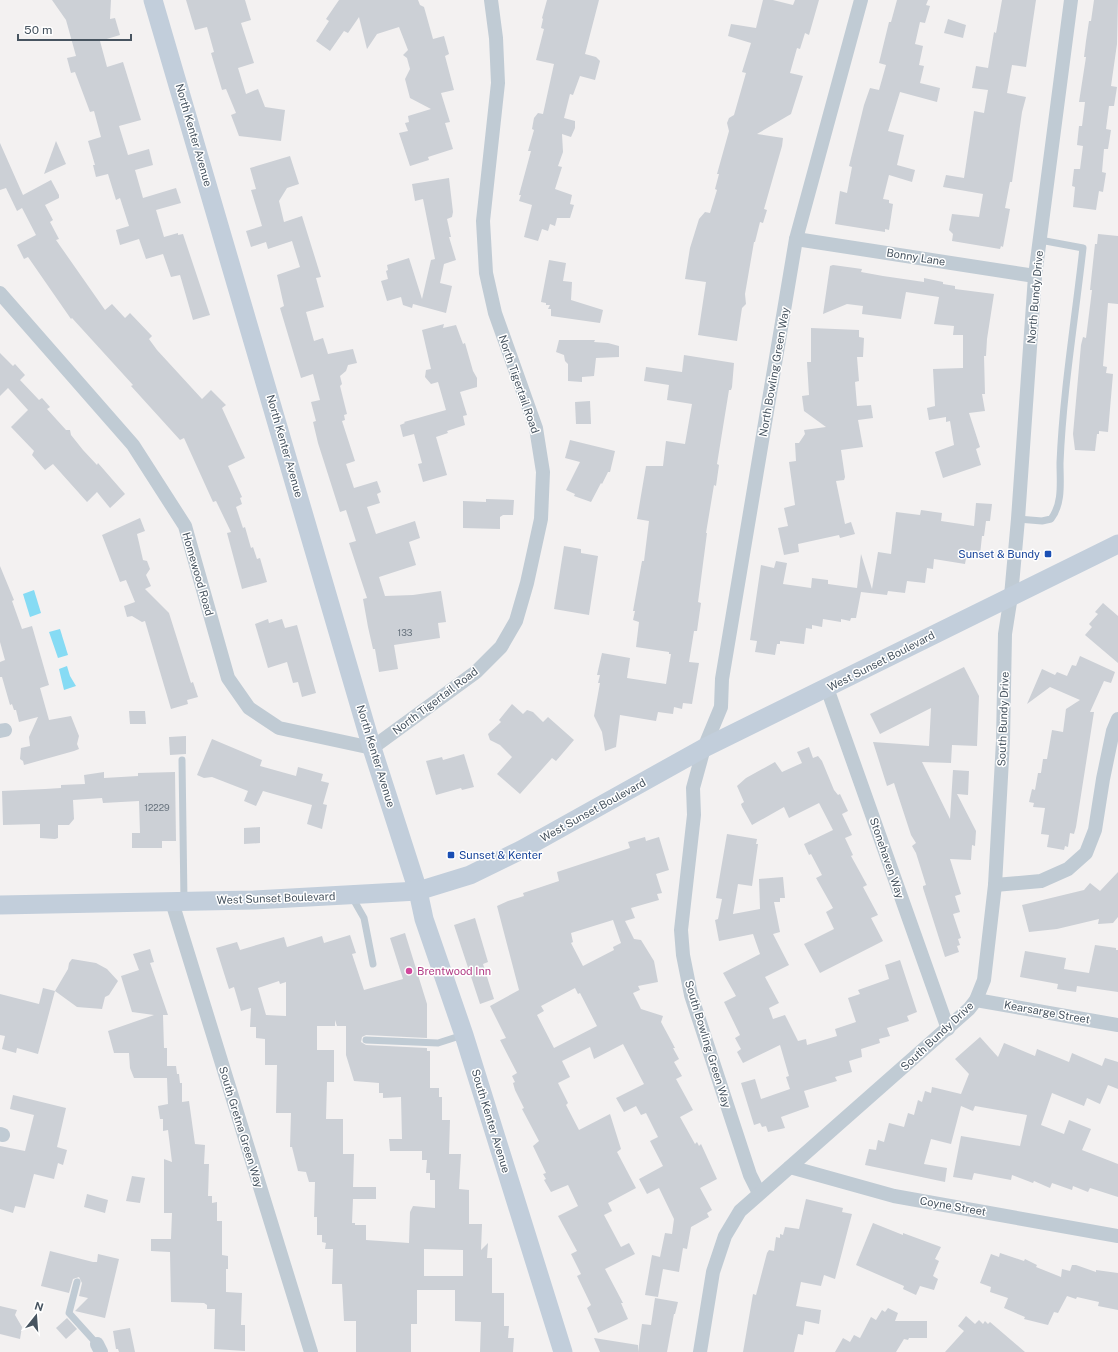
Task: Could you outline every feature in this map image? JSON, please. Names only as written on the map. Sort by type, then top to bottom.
[{"type":"street","name":"North Kenter Avenue","points":[[153,0],[372,748],[418,891]]},
{"type":"street","name":"North Tigertail Road","points":[[372,748],[476,672],[501,647],[516,622],[542,519],[543,472],[536,428],[495,313],[486,273],[484,221],[498,83],[496,38],[491,0]]},
{"type":"street","name":"North Bowling Green Way","points":[[704,748],[721,707],[722,679],[796,239],[861,0]]},
{"type":"street","name":"North Bundy Drive","points":[[1011,596],[1018,519],[1035,276],[1071,0]]},
{"type":"street","name":"Bonny Lane","points":[[796,239],[1035,276]]},
{"type":"street","name":"Homewood Road","points":[[0,293],[133,446],[185,526],[228,678],[249,708],[280,728],[372,748]]},
{"type":"street","name":"West Sunset Boulevard","points":[[0,905],[178,902],[418,891],[470,875],[495,864],[704,748],[1118,544]]},
{"type":"street","name":"South Bundy Drive","points":[[700,1352],[713,1272],[718,1254],[725,1236],[740,1211],[948,1028],[969,1009],[976,1000],[984,980],[995,885],[1003,741],[1005,634],[1011,596]]},
{"type":"street","name":"Stonehaven Way","points":[[827,688],[948,1028]]},
{"type":"street","points":[[995,885],[1041,881],[1068,869],[1086,853],[1095,830],[1102,779],[1113,731],[1118,719]]},
{"type":"street","name":"South Bowling Green Way","points":[[704,748],[692,792],[694,815],[681,930],[683,955],[691,995],[750,1175],[759,1193]]},
{"type":"street","name":"South Kenter Avenue","points":[[418,891],[424,919],[464,1035],[563,1352]]},
{"type":"street","name":"South Gretna Green Way","points":[[178,902],[311,1352]]},
{"type":"street","name":"Kearsarge Street","points":[[976,1000],[1118,1025]]},
{"type":"street","name":"Coyne Street","points":[[790,1167],[894,1196],[1118,1236]]},
{"type":"lane","points":[[1018,519],[1042,521],[1052,519],[1060,500],[1062,426],[1084,248],[1040,240]]},
{"type":"lane","points":[[178,902],[182,760]]},
{"type":"lane","points":[[351,895],[364,918],[373,964]]},
{"type":"lane","points":[[366,1040],[438,1043],[464,1035]]},
{"type":"lane","points":[[77,1282],[69,1314],[99,1348]]},
{"type":"water","points":[[34,590],[41,613],[30,617],[23,594]]},
{"type":"water","points":[[60,629],[68,655],[58,658],[49,632]]},
{"type":"water","points":[[67,666],[70,676],[76,686],[64,690],[59,669]]},
{"type":"building","points":[[52,0],[111,0],[110,19],[115,18],[120,35],[100,41],[107,67],[123,62],[141,120],[119,126],[128,155],[149,149],[153,165],[135,170],[143,198],[176,188],[181,203],[156,210],[164,237],[178,233],[178,235],[183,234],[210,315],[193,320],[180,275],[171,277],[163,254],[146,259],[139,239],[120,245],[116,230],[129,226],[120,198],[116,200],[108,174],[96,177],[93,165],[95,165],[88,141],[101,137],[94,111],[90,112],[75,72],[71,73],[67,58],[76,56],[66,20]]},
{"type":"building","points":[[186,0],[245,0],[251,20],[241,23],[254,63],[238,68],[246,94],[258,89],[265,107],[285,110],[281,141],[239,136],[231,115],[236,113],[226,89],[222,90],[211,53],[214,52],[207,27],[195,30]]},
{"type":"building","points":[[339,0],[418,0],[420,5],[424,7],[433,39],[444,36],[449,54],[445,56],[454,90],[441,93],[450,122],[445,123],[453,149],[428,157],[429,160],[410,166],[399,133],[408,131],[405,123],[409,122],[408,116],[431,109],[410,98],[405,79],[410,69],[407,58],[403,55],[408,50],[399,27],[377,34],[367,49],[359,17],[348,33],[344,31],[330,51],[316,41],[329,21],[326,19]]},
{"type":"building","points":[[547,0],[599,0],[585,54],[596,57],[600,61],[595,80],[580,76],[573,95],[570,94],[564,118],[575,121],[575,128],[571,137],[562,134],[563,152],[558,166],[562,167],[555,189],[572,195],[570,204],[574,205],[570,218],[557,218],[555,226],[550,224],[548,231],[542,229],[538,241],[524,237],[532,205],[519,201],[521,195],[519,195],[531,151],[528,151],[534,130],[532,129],[534,118],[538,113],[543,114],[554,64],[536,60],[544,29],[541,28],[542,18]]},
{"type":"building","points":[[763,0],[773,0],[793,5],[795,0],[819,0],[809,35],[805,33],[800,49],[797,48],[790,73],[803,76],[791,114],[757,134],[783,138],[764,209],[767,210],[763,223],[760,222],[754,242],[745,294],[746,304],[742,308],[737,341],[698,335],[706,282],[685,279],[690,248],[699,219],[705,212],[710,213],[717,190],[715,189],[719,174],[717,174],[729,131],[727,123],[729,118],[734,115],[746,73],[742,72],[751,43],[728,36],[731,24],[756,28]]},
{"type":"building","points":[[897,0],[928,0],[926,5],[930,6],[925,23],[920,22],[915,44],[923,46],[919,65],[924,66],[920,83],[940,88],[937,102],[900,92],[888,131],[904,135],[897,165],[915,170],[912,182],[889,175],[883,199],[889,200],[889,203],[893,204],[889,230],[885,229],[885,232],[835,224],[840,191],[847,193],[852,167],[849,166],[864,105],[870,88],[879,90],[886,65],[879,63],[889,22],[891,22]]},
{"type":"building","points":[[1002,0],[1036,0],[1026,67],[1012,65],[1007,93],[1026,97],[1022,112],[1012,182],[1010,182],[1005,208],[1010,209],[1003,247],[1001,246],[1000,249],[952,241],[953,234],[949,230],[952,214],[979,217],[983,194],[943,187],[946,175],[964,178],[974,111],[984,113],[988,90],[972,88],[976,66],[988,68],[994,32],[996,33]]},
{"type":"building","points":[[1094,0],[1118,0],[1117,44],[1111,86],[1117,87],[1114,106],[1109,106],[1106,129],[1111,130],[1108,149],[1104,149],[1102,172],[1106,173],[1103,192],[1099,191],[1096,210],[1073,207],[1075,187],[1072,186],[1074,169],[1080,169],[1083,146],[1077,145],[1079,126],[1082,126],[1085,102],[1079,102],[1086,57],[1084,57],[1086,41]]},
{"type":"building","points":[[948,19],[966,25],[963,38],[944,33]]},
{"type":"building","points":[[56,141],[66,164],[44,174]]},
{"type":"building","points":[[0,143],[23,195],[51,180],[59,195],[59,198],[45,205],[53,220],[50,222],[59,239],[56,240],[105,310],[112,304],[125,318],[130,313],[152,336],[149,339],[157,350],[202,399],[211,390],[226,405],[222,408],[245,458],[228,466],[242,497],[240,498],[242,504],[236,507],[243,528],[245,527],[251,548],[253,547],[257,559],[260,558],[267,582],[242,589],[227,533],[231,532],[216,501],[213,502],[184,438],[180,440],[131,386],[133,385],[72,318],[71,319],[28,257],[24,259],[17,245],[36,235],[22,208],[17,211],[6,188],[0,190]]},
{"type":"building","points":[[290,156],[299,184],[287,188],[279,201],[284,222],[302,216],[321,277],[316,278],[324,307],[306,312],[314,341],[323,338],[328,354],[353,349],[357,363],[348,365],[346,371],[340,376],[342,384],[340,386],[347,414],[344,415],[345,420],[342,421],[355,461],[346,464],[354,488],[377,481],[381,492],[377,494],[380,503],[367,507],[376,534],[415,521],[420,538],[409,542],[416,565],[379,577],[385,596],[413,595],[441,591],[446,622],[438,623],[440,638],[394,645],[398,669],[379,672],[363,599],[367,598],[349,543],[356,541],[346,510],[340,512],[318,443],[313,422],[316,421],[311,402],[320,400],[313,374],[301,378],[280,308],[284,306],[277,275],[300,267],[292,241],[268,249],[266,242],[251,247],[246,231],[262,226],[251,190],[256,189],[250,168]]},
{"type":"building","points":[[449,178],[453,212],[452,217],[447,219],[451,237],[449,237],[456,260],[444,264],[440,283],[452,286],[446,313],[413,304],[412,308],[403,305],[401,297],[387,301],[381,281],[388,279],[386,271],[388,270],[387,265],[409,258],[422,299],[431,260],[435,259],[423,199],[415,201],[412,184]]},
{"type":"building","points":[[1098,234],[1118,236],[1118,304],[1108,303],[1103,366],[1107,367],[1106,373],[1113,374],[1108,432],[1099,431],[1099,434],[1097,434],[1095,451],[1075,450],[1073,434],[1081,345],[1083,337],[1086,338],[1092,290],[1090,290],[1095,244],[1097,244]]},
{"type":"building","points":[[549,260],[566,263],[563,281],[572,282],[571,300],[603,310],[600,323],[551,316],[551,309],[548,309],[550,305],[546,305],[546,303],[541,302]]},
{"type":"building","points":[[833,265],[862,269],[861,272],[924,282],[924,278],[955,286],[955,289],[994,294],[986,356],[984,356],[985,394],[982,394],[985,411],[969,413],[980,447],[976,449],[981,465],[943,478],[935,452],[954,445],[950,421],[946,422],[946,417],[929,420],[927,408],[935,406],[933,369],[963,368],[963,335],[953,335],[954,326],[934,324],[939,297],[906,292],[901,319],[862,314],[863,306],[847,304],[823,314],[830,266]]},
{"type":"building","points":[[444,324],[443,328],[456,325],[463,344],[465,343],[473,371],[477,378],[477,387],[460,392],[467,415],[463,416],[465,425],[447,431],[448,433],[436,437],[447,475],[423,482],[418,464],[422,463],[414,434],[403,437],[400,425],[405,423],[404,422],[446,410],[438,382],[431,384],[425,377],[426,370],[431,369],[422,330]]},
{"type":"building","points":[[811,328],[859,330],[859,337],[864,338],[863,357],[857,357],[859,381],[855,382],[857,406],[871,405],[873,418],[858,420],[863,447],[841,450],[845,477],[844,480],[836,481],[845,524],[851,522],[855,534],[840,538],[839,535],[798,544],[799,552],[784,555],[778,528],[788,526],[784,508],[795,505],[789,462],[796,461],[795,443],[799,443],[805,434],[804,430],[826,427],[804,411],[802,396],[809,395],[807,362],[811,362]]},
{"type":"building","points":[[559,340],[595,340],[594,342],[608,343],[619,346],[619,357],[596,358],[594,376],[582,377],[582,382],[568,381],[568,364],[565,361],[564,355],[556,352]]},
{"type":"building","points":[[0,353],[13,366],[15,364],[25,375],[20,380],[39,400],[42,398],[50,407],[47,409],[66,430],[70,430],[71,435],[83,450],[97,465],[98,463],[125,494],[110,508],[97,492],[87,502],[53,464],[45,470],[32,455],[34,451],[11,427],[28,410],[8,388],[0,396]]},
{"type":"building","points":[[684,355],[734,363],[732,387],[731,390],[729,390],[717,464],[719,465],[716,486],[714,485],[706,533],[698,602],[701,603],[697,631],[694,631],[689,662],[699,663],[692,704],[683,703],[682,709],[674,707],[673,714],[658,712],[656,721],[620,715],[616,747],[605,751],[602,732],[594,716],[600,683],[598,683],[600,675],[597,675],[602,653],[630,658],[627,678],[666,684],[671,654],[669,654],[669,652],[636,647],[639,622],[633,620],[635,611],[633,611],[642,561],[644,561],[649,521],[637,519],[646,466],[663,466],[666,441],[685,444],[692,404],[667,400],[669,385],[644,381],[646,367],[682,372]]},
{"type":"building","points":[[590,401],[591,424],[576,424],[575,402]]},
{"type":"building","points":[[570,440],[615,451],[610,472],[608,472],[602,484],[601,483],[591,502],[574,496],[575,494],[566,490],[580,462],[565,458]]},
{"type":"building","points":[[486,499],[514,500],[513,515],[503,515],[500,517],[500,529],[463,528],[463,501],[486,502]]},
{"type":"building","points":[[976,503],[992,504],[990,521],[986,521],[984,536],[982,536],[980,555],[967,553],[965,564],[934,559],[933,569],[927,568],[925,583],[907,581],[905,593],[888,591],[887,595],[861,592],[856,618],[851,618],[850,621],[841,619],[841,622],[823,619],[822,627],[812,625],[812,629],[806,628],[804,644],[780,641],[780,644],[777,644],[775,655],[755,652],[757,641],[750,640],[761,565],[774,568],[776,561],[787,563],[783,584],[811,588],[812,578],[828,580],[828,584],[857,588],[861,554],[872,589],[878,552],[891,554],[896,512],[920,515],[921,510],[942,513],[941,521],[974,526]]},
{"type":"building","points":[[140,518],[145,531],[137,534],[143,560],[147,561],[150,569],[146,575],[151,586],[145,589],[169,613],[191,683],[193,682],[198,697],[187,700],[188,704],[171,709],[145,621],[142,622],[132,616],[127,617],[124,606],[135,602],[126,580],[120,582],[102,535]]},
{"type":"building","points":[[564,546],[581,549],[581,553],[598,556],[589,615],[554,609]]},
{"type":"building","points":[[0,566],[14,600],[12,601],[22,629],[32,626],[49,685],[40,688],[49,720],[71,716],[79,736],[77,744],[79,749],[24,765],[23,761],[20,759],[21,748],[30,746],[29,737],[38,717],[19,722],[16,710],[14,710],[12,704],[10,705],[2,677],[0,677],[0,662],[5,660],[0,642]]},
{"type":"building","points":[[1103,603],[1118,616],[1118,663],[1085,635],[1092,627],[1089,624],[1098,614],[1095,612]]},
{"type":"building","points":[[268,619],[269,623],[282,619],[285,628],[297,625],[316,693],[302,697],[298,682],[293,683],[287,662],[268,668],[255,624]]},
{"type":"building","points":[[1080,656],[1115,672],[1111,683],[1104,681],[1090,712],[1094,712],[1076,827],[1074,834],[1070,833],[1068,847],[1065,846],[1064,850],[1047,847],[1049,835],[1041,834],[1045,808],[1033,807],[1034,803],[1029,802],[1032,789],[1035,790],[1038,773],[1041,773],[1043,759],[1047,759],[1052,730],[1063,732],[1066,709],[1080,700],[1050,687],[1027,704],[1042,669],[1055,675],[1057,672],[1067,676],[1072,665],[1076,666]]},
{"type":"building","points":[[964,667],[979,696],[977,746],[952,745],[951,763],[922,762],[950,819],[953,770],[969,771],[968,795],[957,794],[976,831],[975,846],[972,845],[971,860],[950,859],[961,894],[955,896],[960,912],[953,914],[961,938],[958,939],[960,945],[957,946],[959,952],[945,957],[923,888],[923,886],[926,885],[916,853],[912,846],[916,843],[911,835],[894,783],[887,786],[873,742],[929,746],[931,708],[880,734],[870,714]]},
{"type":"building","points":[[512,704],[523,714],[527,710],[533,712],[543,722],[548,717],[574,740],[556,761],[552,758],[520,794],[497,774],[512,757],[500,745],[490,740],[488,734],[501,722],[499,720]]},
{"type":"building","points":[[129,711],[145,711],[146,724],[130,724]]},
{"type":"building","points":[[186,736],[186,754],[170,755],[169,737]]},
{"type":"building","points":[[212,739],[262,760],[260,766],[296,776],[298,767],[323,774],[321,781],[329,783],[323,804],[327,805],[322,829],[307,824],[312,805],[263,791],[256,806],[244,801],[248,791],[212,777],[204,778],[197,775]]},
{"type":"building","points":[[809,747],[813,758],[818,756],[822,761],[834,790],[838,795],[840,794],[848,811],[842,814],[852,835],[845,838],[853,855],[851,856],[867,885],[863,887],[878,915],[871,918],[883,941],[820,973],[804,944],[834,929],[826,912],[833,908],[816,878],[822,875],[804,844],[833,830],[819,803],[789,818],[784,807],[752,825],[742,807],[741,804],[744,802],[737,786],[746,778],[775,762],[782,772],[802,763],[797,752]]},
{"type":"building","points":[[464,754],[474,787],[462,790],[461,788],[436,795],[426,761],[442,757],[443,760]]},
{"type":"building","points":[[104,772],[104,778],[138,776],[138,773],[175,772],[176,841],[162,841],[162,848],[132,848],[132,833],[140,833],[139,801],[103,803],[102,798],[73,800],[74,819],[69,825],[58,825],[58,838],[55,839],[40,838],[40,824],[3,825],[2,791],[61,788],[61,785],[85,784],[84,775]]},
{"type":"building","points":[[260,827],[260,843],[244,844],[244,828]]},
{"type":"building","points":[[727,834],[757,839],[756,844],[758,844],[752,886],[738,884],[733,914],[760,909],[759,879],[783,877],[785,898],[780,898],[780,902],[774,902],[780,932],[773,934],[789,965],[765,977],[779,1003],[769,1008],[773,1019],[785,1015],[798,1041],[806,1039],[807,1045],[837,1036],[835,1029],[856,1022],[848,998],[860,994],[858,990],[889,979],[885,965],[900,960],[917,1012],[907,1016],[909,1021],[887,1028],[890,1036],[879,1039],[880,1043],[861,1049],[862,1057],[849,1061],[852,1072],[835,1077],[837,1081],[804,1091],[809,1107],[781,1117],[785,1128],[768,1132],[766,1126],[762,1127],[760,1123],[754,1125],[741,1083],[755,1079],[761,1099],[790,1089],[786,1077],[789,1076],[780,1045],[743,1063],[737,1052],[741,1049],[735,1038],[740,1035],[724,1002],[736,996],[723,973],[760,954],[753,934],[719,941],[715,920],[718,919],[722,899],[716,898]]},
{"type":"building","points":[[645,837],[646,841],[659,837],[669,870],[656,874],[662,893],[657,894],[659,900],[631,908],[635,918],[625,921],[634,939],[641,940],[654,961],[658,982],[638,986],[640,990],[633,993],[641,1009],[663,1016],[661,1022],[675,1048],[673,1048],[679,1059],[674,1062],[682,1076],[676,1079],[693,1110],[680,1117],[695,1144],[697,1142],[699,1146],[701,1144],[717,1179],[700,1188],[712,1210],[707,1213],[709,1217],[691,1227],[687,1249],[683,1248],[679,1272],[663,1269],[658,1297],[645,1295],[652,1255],[660,1257],[665,1233],[672,1234],[674,1219],[659,1188],[647,1194],[639,1179],[663,1166],[650,1141],[658,1137],[646,1113],[641,1115],[636,1106],[624,1112],[616,1098],[644,1084],[623,1044],[594,1059],[590,1047],[562,1061],[570,1077],[558,1083],[568,1103],[566,1105],[579,1130],[610,1114],[621,1149],[617,1152],[636,1188],[608,1203],[612,1211],[604,1215],[621,1247],[629,1243],[635,1254],[605,1269],[623,1303],[621,1303],[628,1319],[598,1333],[587,1308],[591,1305],[577,1276],[581,1274],[571,1254],[577,1251],[558,1216],[578,1206],[568,1185],[551,1192],[544,1180],[546,1179],[543,1174],[546,1173],[533,1146],[539,1141],[522,1109],[524,1108],[515,1090],[513,1083],[515,1082],[512,1076],[517,1073],[500,1040],[506,1038],[490,1006],[519,990],[497,906],[524,896],[523,893],[559,881],[557,872],[630,848],[628,842]],"holes":[[[613,920],[621,943],[613,947],[614,950],[583,966],[571,943],[573,942],[571,933]],[[575,988],[578,994],[580,993],[597,1026],[554,1048],[537,1015],[544,1011],[541,1006]]]},
{"type":"building","points":[[1118,872],[1118,917],[1113,923],[1098,924],[1099,919],[1057,929],[1029,932],[1022,905],[1084,890],[1090,883],[1100,891]]},
{"type":"building","points":[[475,918],[488,962],[483,964],[494,999],[480,1004],[454,925]]},
{"type":"building","points":[[405,933],[427,1004],[427,1038],[366,1035],[362,1037],[361,1042],[366,1045],[427,1048],[427,1051],[430,1051],[430,1088],[439,1088],[439,1097],[442,1097],[442,1120],[450,1120],[449,1154],[461,1154],[459,1189],[469,1190],[469,1224],[482,1224],[481,1250],[488,1243],[487,1258],[492,1258],[492,1293],[504,1293],[504,1326],[509,1326],[508,1338],[514,1338],[513,1352],[480,1352],[481,1322],[455,1321],[455,1290],[417,1290],[417,1324],[411,1324],[411,1352],[356,1352],[356,1321],[344,1321],[342,1284],[332,1284],[333,1249],[325,1249],[326,1243],[322,1242],[322,1235],[317,1235],[317,1217],[314,1217],[315,1182],[309,1182],[306,1172],[298,1171],[292,1147],[290,1147],[291,1113],[276,1113],[277,1065],[265,1065],[265,1039],[256,1038],[256,1027],[250,1027],[251,1008],[241,1011],[234,987],[229,989],[216,948],[237,942],[240,950],[284,937],[287,947],[322,936],[324,943],[350,935],[356,953],[352,954],[364,990],[403,979],[390,938]],"holes":[[[279,981],[280,984],[286,982],[286,1016],[266,1015],[258,988]],[[335,1020],[337,1026],[346,1026],[346,1055],[354,1081],[379,1083],[379,1093],[383,1093],[383,1098],[401,1097],[402,1139],[389,1139],[390,1151],[422,1151],[422,1160],[427,1160],[426,1173],[430,1173],[430,1180],[435,1180],[435,1208],[413,1206],[410,1212],[409,1243],[366,1240],[366,1225],[355,1225],[355,1223],[352,1223],[353,1199],[376,1199],[376,1187],[353,1187],[354,1154],[343,1154],[343,1119],[326,1119],[327,1082],[334,1082],[334,1050],[317,1050],[317,1026],[335,1026]],[[424,1249],[463,1250],[463,1276],[424,1276]]]},
{"type":"building","points":[[1095,945],[1116,948],[1116,950],[1118,950],[1118,992],[1077,986],[1076,992],[1057,989],[1058,984],[1020,977],[1025,951],[1066,958],[1064,969],[1089,973]]},
{"type":"building","points":[[150,949],[154,962],[150,963],[168,1015],[163,1015],[164,1048],[167,1048],[167,1066],[176,1066],[180,1083],[182,1083],[182,1102],[189,1101],[195,1144],[205,1145],[204,1164],[209,1164],[208,1196],[212,1196],[212,1203],[217,1202],[217,1221],[222,1221],[222,1255],[228,1256],[228,1269],[226,1269],[226,1292],[242,1293],[241,1325],[245,1325],[245,1351],[214,1349],[215,1309],[207,1309],[207,1305],[204,1303],[171,1302],[170,1252],[151,1251],[151,1239],[171,1239],[172,1213],[164,1213],[164,1159],[172,1162],[168,1130],[163,1131],[163,1119],[160,1119],[158,1106],[168,1104],[167,1078],[134,1078],[130,1068],[129,1053],[114,1053],[108,1031],[154,1015],[132,1012],[121,976],[139,970],[133,954]]},
{"type":"building","points":[[72,959],[96,963],[107,969],[118,981],[109,995],[105,997],[102,1009],[77,1007],[55,991]]},
{"type":"building","points":[[43,988],[55,991],[38,1054],[17,1048],[16,1053],[2,1049],[5,1036],[0,1035],[0,994],[39,1004]]},
{"type":"building","points":[[980,1037],[998,1057],[1004,1043],[1035,1056],[1037,1049],[1069,1062],[1072,1053],[1102,1066],[1105,1058],[1118,1062],[1118,1089],[1108,1085],[1100,1104],[1087,1098],[1084,1106],[1052,1093],[1041,1125],[1064,1134],[1069,1120],[1091,1129],[1082,1150],[1118,1164],[1118,1197],[1090,1188],[1088,1192],[1073,1186],[1072,1190],[1052,1183],[1050,1188],[1034,1181],[1033,1183],[1012,1175],[1011,1180],[974,1173],[972,1180],[953,1177],[961,1136],[1020,1146],[1027,1115],[975,1106],[973,1111],[961,1106],[951,1144],[931,1139],[924,1164],[947,1168],[945,1182],[865,1165],[869,1149],[876,1150],[878,1140],[884,1142],[889,1123],[904,1127],[908,1113],[914,1115],[918,1100],[922,1102],[925,1091],[931,1093],[932,1087],[961,1094],[969,1074],[955,1059]]},
{"type":"building","points":[[13,1095],[66,1108],[57,1147],[67,1150],[63,1165],[58,1163],[54,1179],[34,1174],[25,1208],[15,1206],[13,1213],[0,1209],[0,1146],[25,1151],[34,1115],[10,1109]]},
{"type":"building","points":[[132,1176],[145,1178],[140,1203],[126,1201]]},
{"type":"building","points":[[87,1194],[108,1200],[105,1213],[84,1207]]},
{"type":"building","points":[[806,1199],[843,1208],[842,1212],[852,1214],[835,1279],[824,1275],[821,1286],[801,1282],[796,1306],[821,1310],[819,1324],[805,1321],[803,1335],[798,1334],[794,1352],[743,1352],[753,1294],[756,1295],[767,1253],[769,1250],[774,1251],[776,1237],[780,1238],[780,1234],[783,1235],[785,1227],[799,1229]]},
{"type":"building","points":[[873,1223],[903,1235],[903,1233],[941,1247],[935,1259],[939,1261],[933,1276],[938,1279],[934,1290],[920,1286],[916,1295],[903,1289],[904,1286],[856,1265]]},
{"type":"building","points":[[50,1251],[93,1262],[97,1262],[98,1254],[119,1259],[105,1318],[75,1311],[88,1298],[79,1296],[82,1283],[79,1277],[73,1279],[69,1293],[41,1286]]},
{"type":"building","points":[[1000,1253],[1024,1261],[1025,1259],[1037,1265],[1036,1267],[1061,1277],[1062,1269],[1070,1271],[1072,1265],[1096,1272],[1096,1270],[1118,1273],[1118,1310],[1098,1306],[1099,1302],[1077,1297],[1076,1299],[1067,1296],[1058,1313],[1054,1312],[1048,1325],[1024,1319],[1025,1317],[1004,1308],[1008,1298],[990,1292],[991,1287],[980,1283],[991,1254],[999,1257]]},
{"type":"building","points":[[655,1298],[678,1302],[674,1314],[667,1352],[638,1352],[642,1324],[651,1325]]},
{"type":"building","points":[[0,1306],[17,1310],[15,1315],[22,1327],[20,1339],[0,1334]]},
{"type":"building","points":[[888,1308],[898,1313],[895,1321],[927,1321],[927,1338],[904,1339],[896,1352],[835,1352],[843,1338],[850,1342],[854,1335],[860,1338],[871,1317],[876,1320],[882,1310],[885,1312]]},
{"type":"building","points":[[966,1316],[975,1324],[979,1320],[983,1324],[985,1321],[988,1324],[990,1322],[1025,1352],[945,1352],[964,1331],[958,1326]]},
{"type":"building","points":[[67,1318],[77,1329],[66,1339],[56,1328]]},
{"type":"building","points":[[130,1328],[135,1352],[119,1352],[118,1349],[116,1349],[113,1331]]},
{"type":"building","points":[[594,1338],[638,1345],[638,1352],[600,1352]]},
{"type":"place","name":"Sunset & Bundy","points":[[1048,554]]},
{"type":"place","name":"Sunset & Kenter","points":[[451,855]]},
{"type":"place","name":"Brentwood Inn","points":[[409,971]]}]
